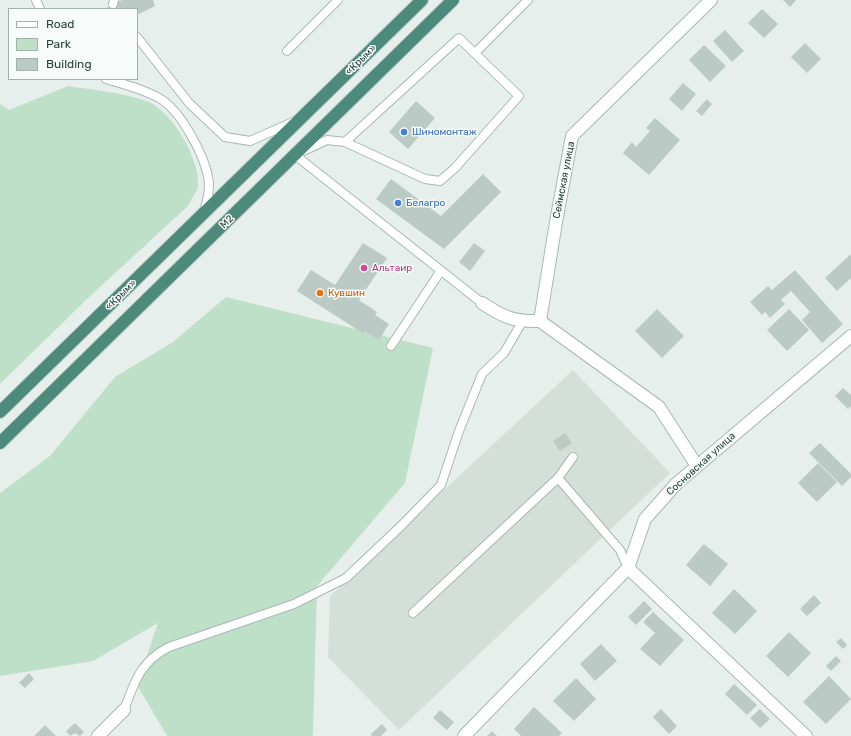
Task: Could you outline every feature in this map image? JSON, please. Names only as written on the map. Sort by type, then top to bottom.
[{"type":"highway","name":"«Крым»","points":[[0,412],[422,0]]},
{"type":"highway","name":"М2","points":[[0,443],[453,0]]},
{"type":"street","name":"Сеймская улица","points":[[540,321],[572,136],[711,0]]},
{"type":"street","points":[[482,303],[503,317],[522,322],[540,321],[659,407],[697,466]]},
{"type":"street","name":"Сосновская улица","points":[[473,728],[628,568],[645,519],[676,484],[851,336]]},
{"type":"street","points":[[628,568],[806,736]]},
{"type":"street","points":[[98,736],[124,710]]},
{"type":"lane","points":[[475,53],[528,0]]},
{"type":"lane","points":[[287,51],[333,2]]},
{"type":"lane","points":[[138,38],[189,103],[212,127],[225,137],[250,141],[299,120]]},
{"type":"lane","points":[[344,142],[459,38],[519,96],[455,168],[440,181],[424,179],[344,142],[327,140],[295,155],[440,272],[482,303]]},
{"type":"lane","points":[[109,80],[160,98],[177,116],[194,142],[205,166],[209,184],[208,198],[203,214]]},
{"type":"lane","points":[[392,346],[440,272]]},
{"type":"lane","points":[[124,710],[136,678],[153,655],[169,647],[294,604],[346,578],[401,526],[441,485],[459,431],[482,374],[504,353],[522,322]]},
{"type":"lane","points":[[413,613],[558,478],[573,457]]},
{"type":"lane","points":[[558,478],[620,550],[628,568]]},
{"type":"shaded area","points":[[573,370],[670,473],[399,730],[328,657],[330,596]]},
{"type":"green space","points":[[68,86],[127,95],[156,106],[174,125],[189,150],[195,163],[198,175],[198,186],[189,205],[87,299],[0,384],[0,104],[9,110]]},
{"type":"green space","points":[[226,297],[433,348],[405,483],[317,586],[312,736],[167,736],[137,685],[158,623],[93,661],[0,676],[0,493],[50,456],[115,377],[173,342]]},
{"type":"building","points":[[122,0],[153,0],[155,6],[138,14],[138,8],[106,8]]},
{"type":"building","points":[[783,0],[796,0],[790,7]]},
{"type":"building","points":[[762,9],[778,24],[764,38],[748,23]]},
{"type":"building","points":[[725,30],[744,51],[732,62],[713,41]]},
{"type":"building","points":[[805,43],[821,59],[807,73],[791,57]]},
{"type":"building","points":[[704,45],[726,66],[710,82],[689,60]]},
{"type":"building","points":[[683,83],[696,94],[682,111],[669,99]]},
{"type":"building","points":[[707,99],[712,104],[702,116],[696,111]]},
{"type":"building","points":[[416,101],[435,118],[408,149],[389,132]]},
{"type":"building","points":[[655,118],[680,140],[649,175],[623,153],[632,142],[636,147],[650,131],[646,128]]},
{"type":"building","points":[[483,174],[501,192],[444,249],[376,199],[391,179],[441,216]]},
{"type":"building","points":[[363,243],[387,258],[359,300],[377,312],[375,315],[389,324],[379,340],[365,331],[364,334],[297,291],[311,270],[335,285]]},
{"type":"building","points":[[474,243],[485,251],[470,271],[459,262]]},
{"type":"building","points":[[851,254],[851,278],[837,291],[825,278]]},
{"type":"building","points":[[795,270],[843,324],[822,343],[802,320],[810,312],[791,291],[781,300],[785,304],[770,318],[765,312],[762,315],[750,302],[768,286],[772,290]]},
{"type":"building","points":[[657,309],[684,336],[662,358],[635,331]]},
{"type":"building","points":[[789,309],[809,330],[787,351],[767,330]]},
{"type":"building","points":[[843,388],[851,395],[851,406],[848,409],[835,396]]},
{"type":"building","points":[[565,433],[572,443],[560,451],[553,441]]},
{"type":"building","points":[[820,443],[851,474],[851,477],[842,486],[809,453]]},
{"type":"building","points":[[818,463],[837,482],[817,502],[798,483]]},
{"type":"building","points":[[704,544],[728,564],[710,586],[686,565]]},
{"type":"building","points":[[734,589],[757,611],[735,634],[712,613]]},
{"type":"building","points":[[814,595],[821,603],[807,616],[800,609]]},
{"type":"building","points":[[644,601],[652,609],[636,625],[628,617]]},
{"type":"building","points":[[653,612],[684,640],[660,666],[640,649],[655,633],[643,622]]},
{"type":"building","points":[[789,632],[811,653],[788,677],[766,656]]},
{"type":"building","points":[[841,638],[847,645],[843,649],[836,642]]},
{"type":"building","points":[[601,644],[617,661],[595,681],[580,664]]},
{"type":"building","points":[[836,656],[841,661],[831,671],[826,666]]},
{"type":"building","points":[[29,673],[34,679],[25,688],[19,683]]},
{"type":"building","points":[[829,676],[851,699],[826,724],[803,702]]},
{"type":"building","points":[[576,678],[596,699],[574,721],[553,701]]},
{"type":"building","points":[[734,684],[757,705],[747,715],[725,694]]},
{"type":"building","points":[[534,707],[562,733],[559,736],[521,736],[514,729]]},
{"type":"building","points":[[661,709],[677,726],[669,734],[653,717]]},
{"type":"building","points":[[760,709],[770,719],[760,728],[750,718]]},
{"type":"building","points":[[440,710],[454,722],[447,730],[433,718]]},
{"type":"building","points":[[75,723],[84,732],[80,736],[75,733],[70,736],[66,731]]},
{"type":"building","points":[[382,724],[387,730],[381,736],[372,736],[371,734]]},
{"type":"building","points":[[45,725],[56,736],[34,736]]},
{"type":"building","points":[[492,731],[497,736],[487,736]]},
{"type":"place","name":"Шиномонтаж","points":[[404,132]]},
{"type":"place","name":"Белагро","points":[[398,203]]},
{"type":"place","name":"Альтаир","points":[[364,268]]},
{"type":"place","name":"Кувшин","points":[[320,293]]}]
